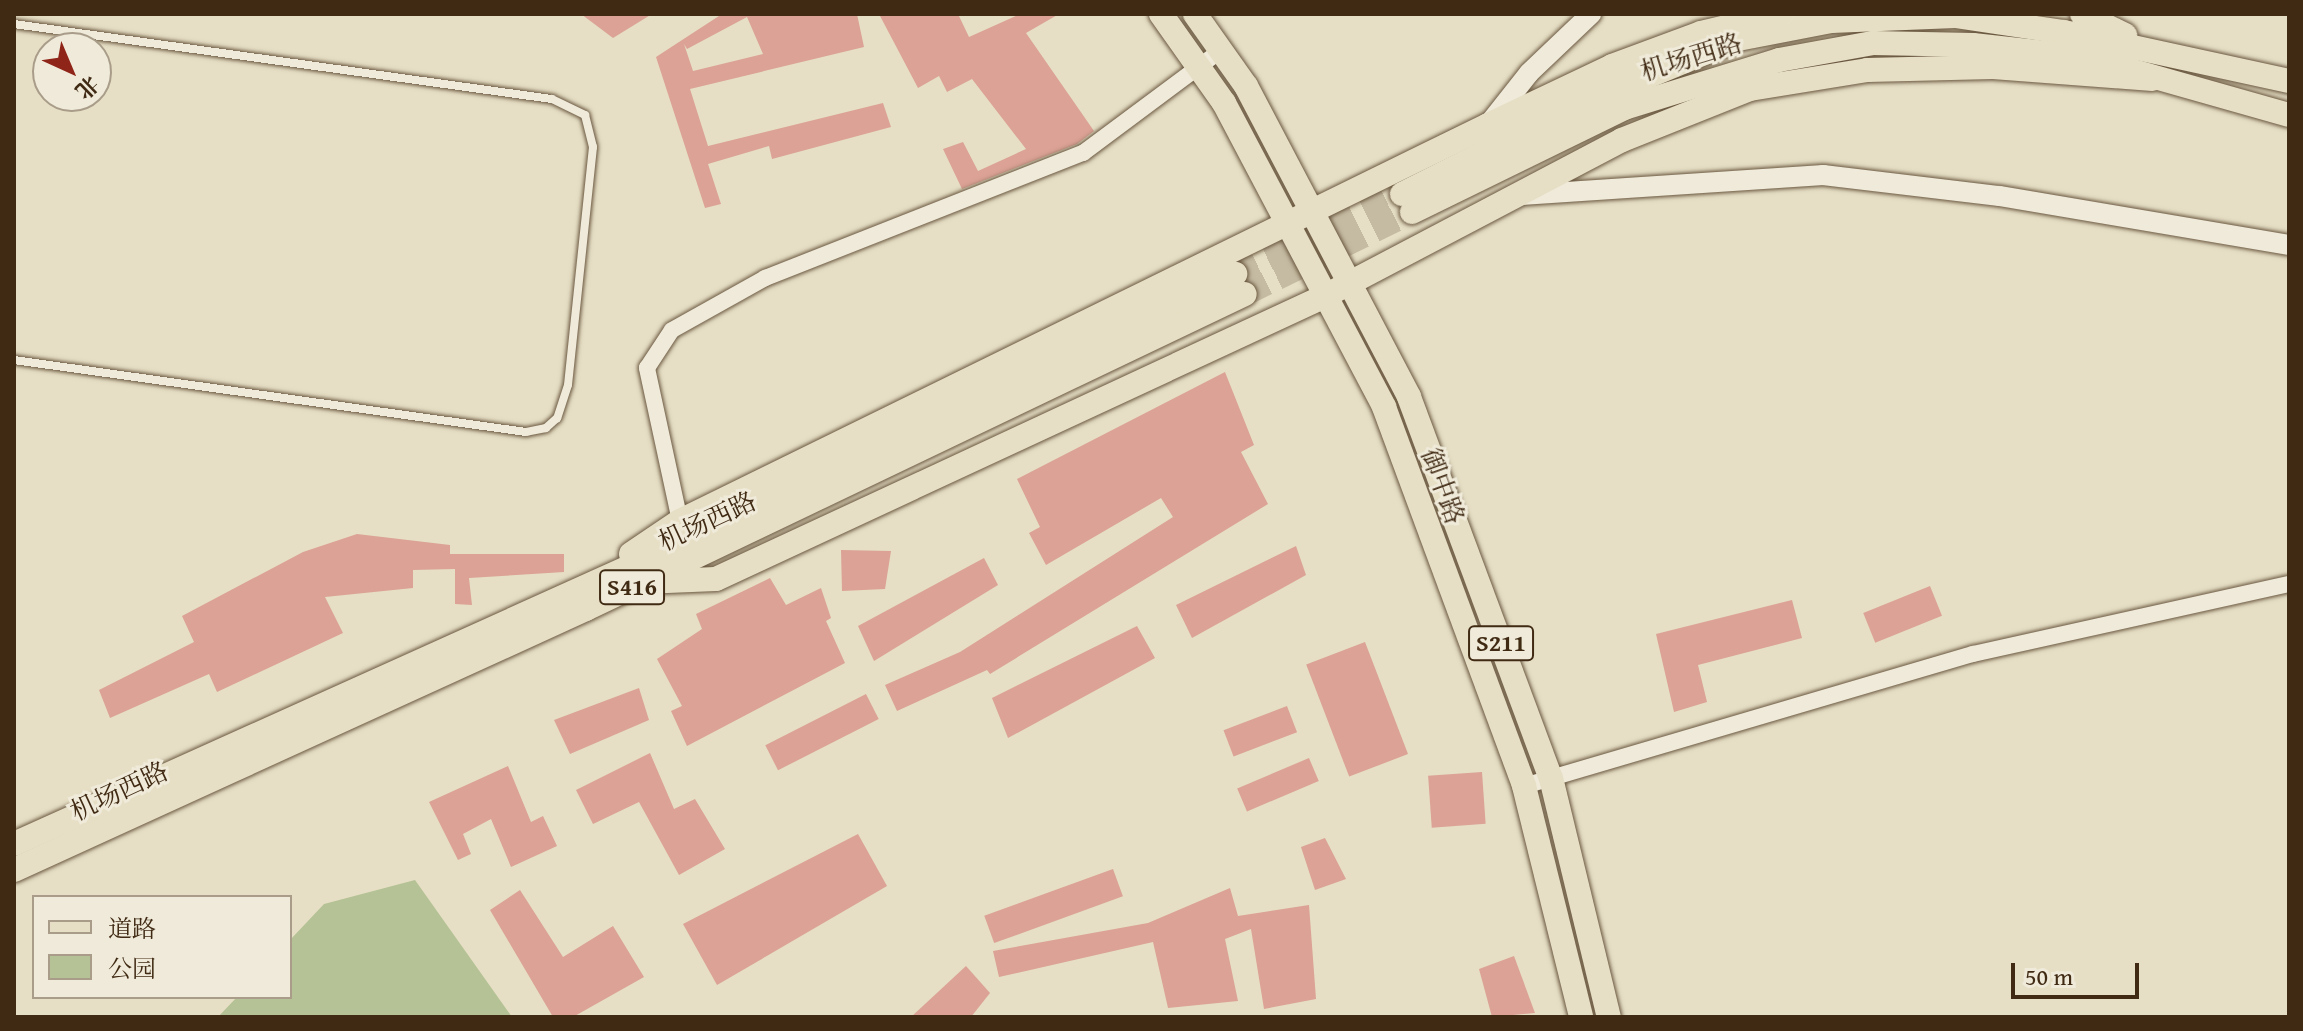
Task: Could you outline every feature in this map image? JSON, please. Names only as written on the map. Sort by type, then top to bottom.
[{"type":"main road","name":"御中路","points":[[1161,14],[1200,67],[1384,407],[1524,786],[1581,1017]]},
{"type":"main road","name":"御中路","points":[[1195,14],[1246,86],[1409,397],[1551,778],[1609,1017]]},
{"type":"main road","points":[[577,590],[680,521],[1310,208],[1612,66],[1701,33],[1782,14]]},
{"type":"main road","points":[[2082,14],[2156,51],[2289,81]]},
{"type":"main road","name":"机场西路","points":[[2156,51],[1955,16],[1831,21],[1738,39],[1579,105],[1407,203],[1624,108],[1779,60],[1873,43],[1973,45],[2084,57],[2289,115]]},
{"type":"main road","points":[[643,582],[716,579],[1350,284],[1622,140],[1750,89],[1867,70],[1993,67],[2153,79]]},
{"type":"main road","name":"机场西路","points":[[14,870],[643,582],[1240,284],[577,590]]},
{"type":"main road","name":"S416","points":[[14,844],[577,590]]},
{"type":"street","points":[[1488,125],[1529,73],[1591,14]]},
{"type":"street","points":[[680,521],[647,368],[672,330],[765,278],[1083,153],[1220,51]]},
{"type":"street","points":[[1517,195],[1823,175],[2000,196],[2289,245]]},
{"type":"street","points":[[1524,786],[1973,654],[2289,584]]},
{"type":"lane","points":[[14,24],[552,99],[585,115],[593,147],[568,385],[557,418],[546,428],[526,432],[14,360]]},
{"type":"green space","points":[[415,880],[512,1017],[218,1017],[235,999],[292,999],[292,938],[324,904]]},
{"type":"building","points":[[581,14],[652,14],[613,38]]},
{"type":"building","points":[[722,14],[857,14],[864,47],[690,89],[708,146],[883,103],[891,127],[772,159],[769,146],[708,164],[721,204],[705,208],[656,57]],"holes":[[[747,17],[763,54],[693,71],[684,44],[687,49]]]},
{"type":"building","points":[[879,14],[958,14],[969,37],[1020,14],[1059,14],[1026,33],[1094,131],[1077,144],[962,189],[943,149],[963,142],[978,171],[1026,149],[972,79],[947,92],[939,76],[918,88]]},
{"type":"building","points":[[1225,372],[1254,445],[1241,452],[1268,504],[990,674],[987,670],[897,711],[885,685],[960,652],[1173,517],[1161,498],[1046,565],[1029,533],[1040,527],[1017,479]]},
{"type":"building","points":[[357,534],[450,545],[450,554],[564,554],[564,572],[469,578],[472,605],[455,604],[455,569],[413,570],[413,588],[325,597],[343,633],[217,692],[209,674],[110,718],[99,690],[194,642],[182,616],[303,552]]},
{"type":"building","points":[[1296,546],[1306,575],[1192,638],[1176,605]]},
{"type":"building","points":[[841,550],[891,551],[885,589],[842,591]]},
{"type":"building","points":[[984,558],[998,585],[874,661],[858,626]]},
{"type":"building","points":[[770,578],[786,605],[821,588],[831,618],[826,621],[845,663],[687,746],[671,711],[682,706],[657,659],[702,629],[696,614]]},
{"type":"building","points":[[1930,586],[1942,616],[1875,643],[1863,613]]},
{"type":"building","points":[[1792,600],[1802,638],[1698,665],[1707,702],[1674,712],[1656,634]]},
{"type":"building","points":[[1137,626],[1155,658],[1008,738],[992,698]]},
{"type":"building","points":[[1365,642],[1408,754],[1349,777],[1306,665]]},
{"type":"building","points":[[639,688],[649,720],[570,754],[554,720]]},
{"type":"building","points":[[866,694],[879,719],[778,770],[765,745]]},
{"type":"building","points":[[1287,706],[1297,732],[1234,757],[1224,730]]},
{"type":"building","points":[[650,753],[674,809],[695,799],[725,849],[679,875],[639,802],[593,824],[576,790]]},
{"type":"building","points":[[1309,758],[1319,781],[1247,811],[1237,788]]},
{"type":"building","points":[[508,766],[531,822],[543,816],[557,846],[511,867],[491,819],[463,834],[471,854],[458,860],[429,802]]},
{"type":"building","points":[[1482,772],[1486,824],[1432,828],[1428,776]]},
{"type":"building","points":[[858,834],[887,886],[717,985],[683,924]]},
{"type":"building","points":[[1325,838],[1346,879],[1315,890],[1301,847]]},
{"type":"building","points":[[1113,869],[1123,896],[994,943],[984,916]]},
{"type":"building","points":[[1230,888],[1238,916],[1309,905],[1316,999],[1264,1009],[1251,929],[1225,939],[1238,1001],[1168,1008],[1153,942],[999,977],[993,951],[1148,923]]},
{"type":"building","points":[[520,890],[563,957],[613,926],[644,977],[573,1017],[553,1017],[490,910]]},
{"type":"building","points":[[1514,956],[1535,1013],[1492,1017],[1479,969]]},
{"type":"building","points":[[966,966],[990,993],[971,1017],[911,1017]]},
{"type":"tunnel","points":[[1235,274],[1402,194]]},
{"type":"tunnel","points":[[1245,294],[1412,212]]}]
